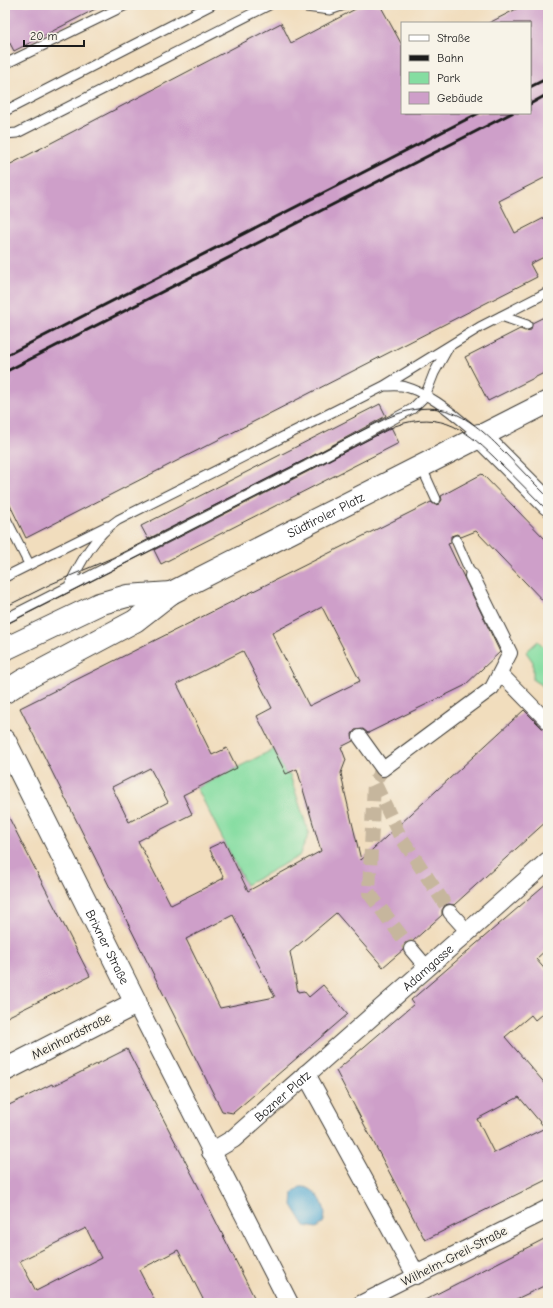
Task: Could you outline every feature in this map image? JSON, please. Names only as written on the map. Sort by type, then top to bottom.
[{"type":"street","name":"Südtiroler Platz","points":[[11,683],[135,621],[171,593],[479,435],[548,402]]},
{"type":"street","points":[[479,435],[548,504]]},
{"type":"street","points":[[360,737],[383,769],[492,688],[510,653],[472,576]]},
{"type":"street","name":"Südtiroler Platz","points":[[5,649],[99,604],[127,596],[171,593]]},
{"type":"street","points":[[500,673],[548,722]]},
{"type":"street","name":"Brixner Straße","points":[[5,741],[211,1152]]},
{"type":"street","name":"Adamgasse","points":[[306,1074],[548,861]]},
{"type":"street","points":[[450,912],[468,932]]},
{"type":"street","points":[[411,949],[427,968]]},
{"type":"street","name":"Meinhardstraße","points":[[5,1070],[136,1003]]},
{"type":"street","name":"Bozner Platz","points":[[211,1152],[233,1139],[306,1074],[416,1275]]},
{"type":"street","points":[[211,1152],[289,1303]]},
{"type":"street","name":"Wilhelm-Greil-Straße","points":[[360,1303],[548,1209]]},
{"type":"lane","points":[[5,64],[126,5]]},
{"type":"lane","points":[[5,111],[211,5]]},
{"type":"lane","points":[[5,134],[17,133],[269,5]]},
{"type":"lane","points":[[307,6],[330,10],[344,5]]},
{"type":"lane","points":[[5,577],[91,532],[110,525],[384,386],[448,346],[501,316],[548,292]]},
{"type":"lane","points":[[501,316],[527,325]]},
{"type":"lane","points":[[5,619],[388,423],[412,408],[425,396],[434,373],[448,346]]},
{"type":"lane","points":[[384,386],[405,386],[425,396],[441,405],[479,435]]},
{"type":"lane","points":[[420,465],[436,499]]},
{"type":"lane","points":[[5,516],[29,564]]},
{"type":"lane","points":[[70,586],[78,566],[96,540],[110,525]]},
{"type":"lane","points":[[456,540],[472,576]]},
{"type":"green space","points":[[538,641],[548,651],[548,686],[546,688],[533,680],[533,662],[526,652]]},
{"type":"green space","points":[[274,749],[286,774],[290,775],[309,834],[299,856],[246,885],[197,788]]},
{"type":"water","points":[[300,1187],[306,1187],[311,1190],[320,1199],[323,1205],[325,1217],[323,1223],[317,1228],[305,1226],[292,1205],[293,1192]]},
{"type":"building","points":[[5,5],[103,5],[14,51],[5,34]]},
{"type":"building","points":[[363,5],[380,5],[401,43],[401,114],[531,114],[531,22],[491,22],[524,5],[548,5],[548,176],[499,201],[515,233],[548,216],[548,255],[530,264],[537,277],[26,538],[5,495],[5,167],[281,23],[291,43]]},
{"type":"building","points":[[548,315],[548,371],[488,401],[465,357],[520,329],[525,331],[531,330],[532,323]]},
{"type":"building","points":[[380,404],[386,416],[303,461],[148,539],[141,526]]},
{"type":"building","points":[[391,427],[399,443],[161,564],[154,550],[309,471]]},
{"type":"building","points":[[482,474],[548,542],[548,606],[476,531],[461,537],[457,534],[451,536],[451,543],[448,544],[500,652],[464,686],[368,733],[363,729],[355,730],[352,734],[353,741],[341,747],[346,760],[341,773],[361,860],[524,710],[542,728],[548,730],[548,820],[454,905],[445,905],[442,910],[442,915],[413,941],[405,943],[403,950],[383,967],[336,913],[290,952],[298,992],[304,991],[309,997],[323,985],[348,1014],[233,1113],[222,1111],[20,708],[431,502],[435,505],[439,504],[442,500],[441,496]],"holes":[[[322,607],[360,681],[309,706],[272,633]],[[243,651],[272,708],[257,716],[286,774],[297,769],[321,851],[248,891],[224,841],[209,848],[224,878],[171,905],[138,841],[192,814],[183,795],[237,768],[227,748],[212,755],[177,684]],[[150,768],[168,802],[129,822],[112,787]],[[233,915],[275,997],[220,1008],[186,939]]]},
{"type":"building","points":[[5,810],[90,976],[5,1018]]},
{"type":"building","points":[[548,882],[548,948],[536,959],[548,973],[548,1009],[535,1020],[531,1015],[505,1037],[548,1087],[548,1179],[425,1240],[336,1071],[414,1004],[411,1000]],"holes":[[[519,1097],[545,1128],[494,1153],[477,1119]]]},
{"type":"building","points":[[127,1049],[257,1303],[205,1303],[178,1250],[139,1270],[156,1303],[5,1303],[5,1107],[52,1084],[53,1086]],"holes":[[[86,1228],[101,1258],[36,1291],[20,1261]]]},
{"type":"building","points":[[548,1237],[548,1284],[508,1303],[419,1303]]},
{"type":"tunnel","points":[[383,769],[374,782],[369,893],[411,949]]},
{"type":"tunnel","points":[[375,784],[399,834],[450,912]]},
{"type":"tram line","points":[[5,607],[51,584],[112,558],[387,418],[406,411],[423,408],[438,409],[466,419],[492,440],[548,497]]},
{"type":"tram line","points":[[5,625],[395,426],[412,421],[427,420],[440,422],[453,426],[465,433],[477,441],[548,511]]},
{"type":"railway","points":[[531,86],[548,78]]},
{"type":"railway","points":[[531,103],[548,94]]},
{"type":"railway","points":[[5,356],[477,114]]},
{"type":"railway","points":[[5,372],[510,114]]}]
